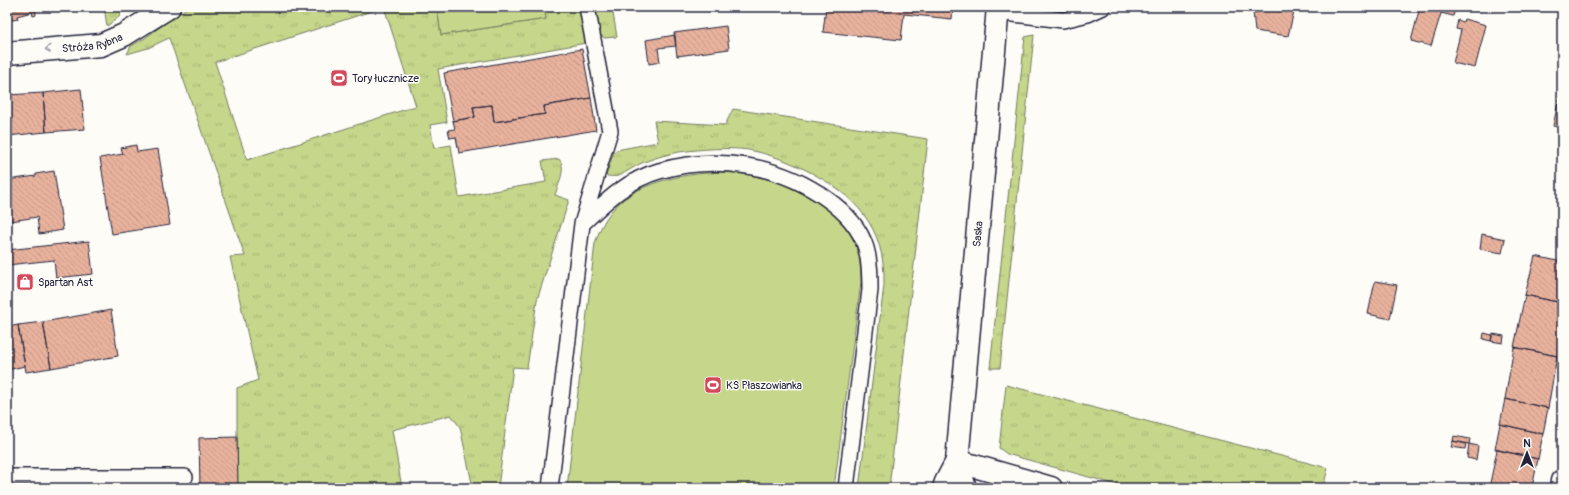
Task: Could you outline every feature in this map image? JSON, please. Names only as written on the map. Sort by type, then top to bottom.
[{"type":"street","name":"Stróża Rybna","points":[[7,53],[101,45],[124,35],[146,13],[169,7]]},
{"type":"street","name":"Saska","points":[[965,488],[957,461],[998,10]]},
{"type":"street","name":"Saska","points":[[944,488],[957,461]]},
{"type":"street","points":[[957,461],[1051,488]]},
{"type":"street","points":[[1560,488],[1562,481]]},
{"type":"lane","points":[[550,488],[582,224],[610,131],[587,7]]},
{"type":"lane","points":[[998,10],[1063,20],[1088,14],[1103,7]]},
{"type":"lane","points":[[582,224],[615,194],[635,181],[658,172],[681,166],[709,163],[736,164],[766,169],[793,179],[817,191],[838,207],[854,225],[866,247],[870,269],[870,290],[846,488]]},
{"type":"lane","points":[[7,477],[185,477]]},
{"type":"green space","points":[[104,7],[123,7],[119,17],[107,26]]},
{"type":"green space","points":[[188,7],[384,7],[437,7],[441,35],[546,19],[544,7],[580,7],[586,43],[438,69],[447,122],[430,125],[434,148],[451,145],[459,197],[546,182],[542,161],[559,159],[562,172],[555,195],[569,200],[537,300],[527,368],[513,367],[498,488],[473,488],[460,427],[451,415],[392,430],[402,488],[237,488],[237,388],[258,380],[230,257],[245,256],[169,38],[148,48],[127,54],[131,46],[145,38]],"holes":[[[384,7],[416,106],[247,160],[215,62]]]},
{"type":"green space","points":[[437,7],[544,7],[546,19],[441,35]]},
{"type":"green space","points":[[595,7],[612,7],[617,37],[604,38],[600,34]]},
{"type":"green space","points":[[1034,35],[1000,368],[990,368],[1025,37]]},
{"type":"green space","points":[[733,109],[928,139],[889,488],[859,488],[884,285],[880,246],[864,215],[853,202],[839,190],[806,170],[771,156],[741,149],[714,149],[679,152],[643,162],[618,176],[606,176],[613,154],[616,150],[658,142],[654,121],[725,125]]},
{"type":"green space","name":"KS Płaszowianka","points":[[723,172],[745,174],[778,182],[811,198],[840,221],[850,234],[857,249],[861,282],[834,488],[567,488],[595,243],[601,228],[611,211],[624,199],[638,190],[671,178]]},
{"type":"green space","points":[[1006,385],[1328,468],[1323,488],[1128,488],[1007,454],[999,448]]},
{"type":"building","points":[[7,7],[35,7],[36,15],[33,16],[32,12],[17,16],[18,19],[7,21]]},
{"type":"building","points":[[826,7],[953,7],[952,19],[904,14],[901,40],[823,32]]},
{"type":"building","points":[[1260,7],[1295,7],[1288,36],[1255,31],[1253,12],[1259,12]]},
{"type":"building","points":[[1420,7],[1443,7],[1431,46],[1411,41]]},
{"type":"building","points":[[1443,7],[1456,7],[1453,16],[1441,13]]},
{"type":"building","points":[[1464,19],[1486,25],[1475,68],[1453,63],[1461,30],[1456,29],[1458,20],[1463,22]]},
{"type":"building","points":[[726,26],[729,49],[677,56],[674,33]]},
{"type":"building","points":[[675,35],[676,46],[658,48],[660,62],[649,64],[646,40]]},
{"type":"building","points":[[582,49],[591,98],[544,106],[545,114],[494,122],[492,105],[473,107],[475,117],[453,121],[444,73]]},
{"type":"building","points":[[1562,88],[1562,128],[1553,126]]},
{"type":"building","points":[[81,89],[85,129],[46,132],[43,93]]},
{"type":"building","points":[[43,93],[46,132],[7,136],[7,95]]},
{"type":"building","points":[[591,98],[596,130],[459,153],[456,137],[450,138],[448,130],[455,129],[453,121],[475,117],[473,107],[492,105],[494,122],[545,114],[544,106]]},
{"type":"building","points":[[136,145],[137,152],[158,149],[170,225],[112,234],[100,158],[123,154],[121,148]]},
{"type":"building","points":[[54,171],[63,230],[39,234],[37,217],[11,221],[7,193],[7,180],[36,176],[36,174]]},
{"type":"building","points":[[1482,234],[1505,239],[1502,253],[1480,249]]},
{"type":"building","points":[[89,241],[93,274],[56,278],[54,260],[7,265],[7,250]]},
{"type":"building","points":[[1535,256],[1562,262],[1562,303],[1525,295]]},
{"type":"building","points":[[1375,281],[1397,285],[1390,319],[1368,314]]},
{"type":"building","points":[[1525,295],[1562,303],[1562,334],[1557,356],[1514,347]]},
{"type":"building","points":[[111,310],[118,356],[51,368],[43,322]]},
{"type":"building","points":[[43,322],[51,368],[26,372],[18,325]]},
{"type":"building","points":[[18,325],[25,366],[7,370],[7,327]]},
{"type":"building","points":[[1484,333],[1492,335],[1491,341],[1483,339]]},
{"type":"building","points":[[1493,334],[1504,336],[1503,343],[1491,341]]},
{"type":"building","points":[[1514,347],[1557,356],[1548,408],[1505,399]]},
{"type":"building","points":[[1505,399],[1548,408],[1543,434],[1500,424]]},
{"type":"building","points":[[1500,424],[1543,434],[1538,459],[1495,449]]},
{"type":"building","points":[[1454,436],[1470,439],[1469,444],[1453,441]]},
{"type":"building","points":[[237,437],[238,488],[200,488],[199,438]]},
{"type":"building","points":[[1453,441],[1466,444],[1465,449],[1451,447]]},
{"type":"building","points":[[1469,444],[1478,446],[1476,460],[1467,458]]},
{"type":"building","points":[[1497,450],[1538,459],[1532,488],[1489,488]]},
{"type":"place","name":"Tory łucznicze","points":[[339,78]]},
{"type":"place","name":"Spartan Ast","points":[[25,282]]},
{"type":"place","name":"KS Płaszowianka","points":[[713,385]]}]
